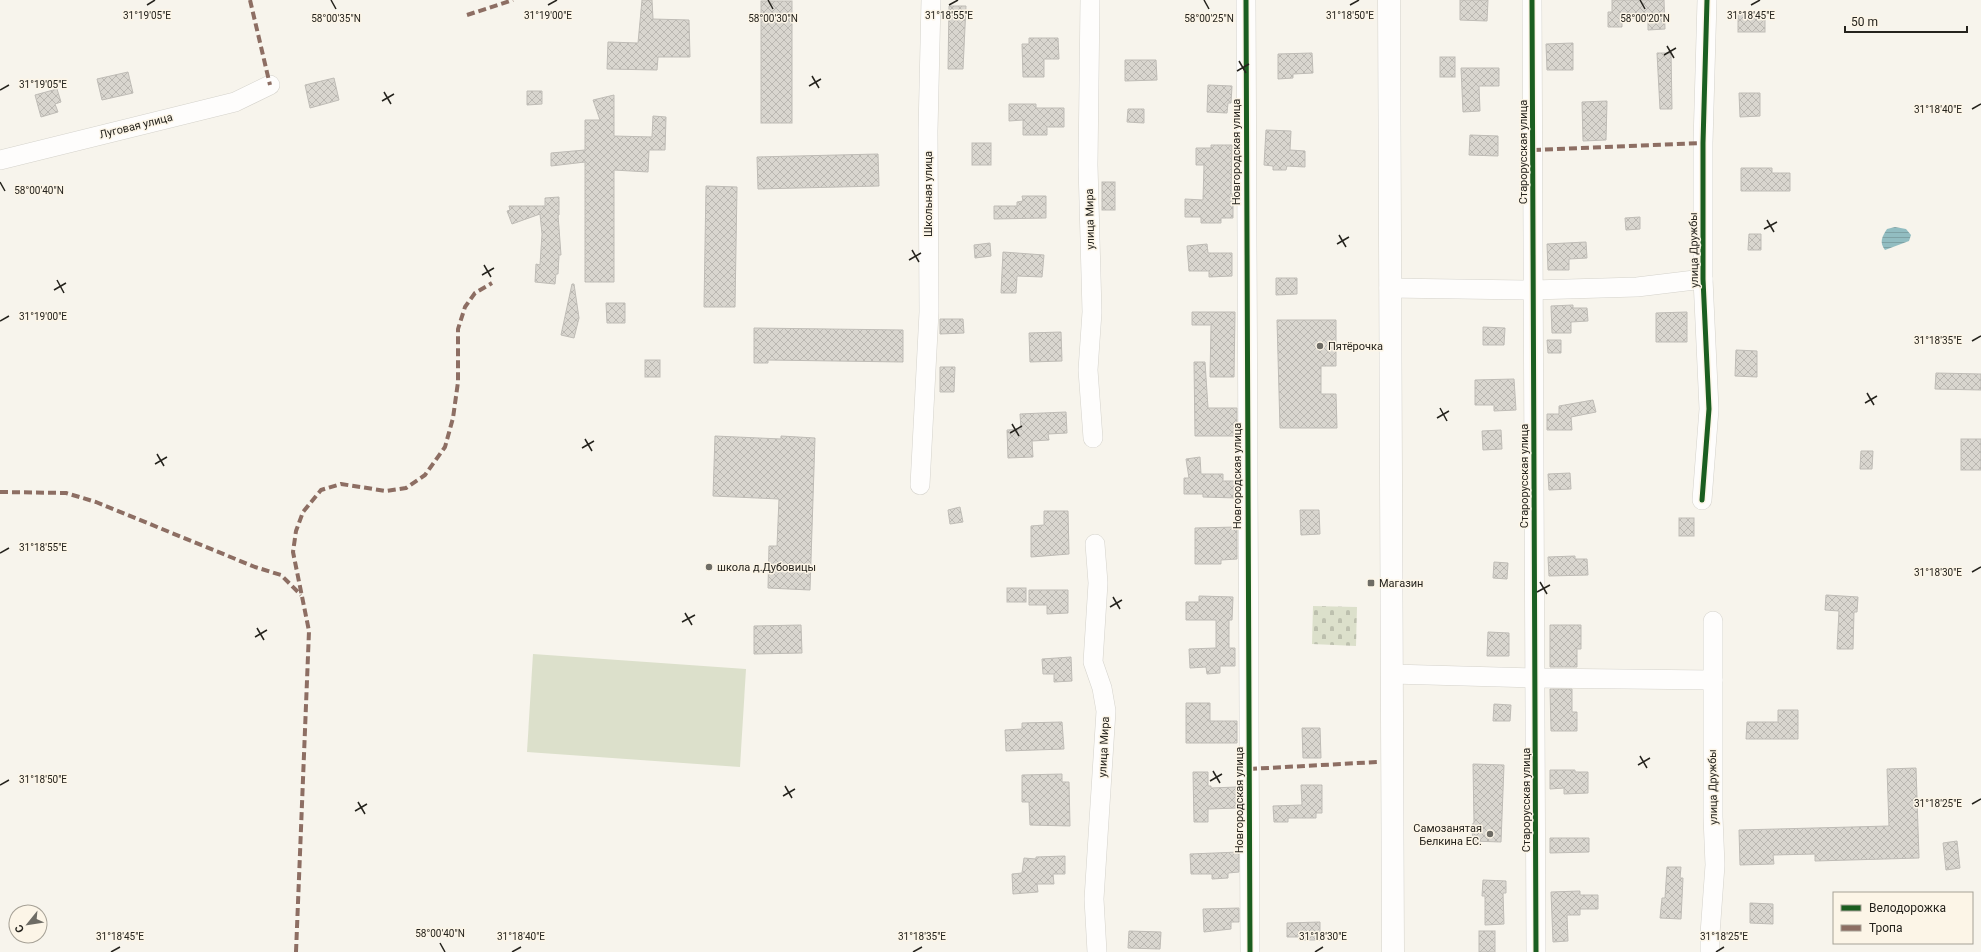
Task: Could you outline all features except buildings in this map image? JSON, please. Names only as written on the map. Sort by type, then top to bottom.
[{"type":"main road","points":[[1389,0],[1389,288],[1393,952]]},
{"type":"street","name":"Школьная улица","points":[[920,485],[929,312],[928,131],[931,0]]},
{"type":"street","name":"улица Мира","points":[[1090,0],[1088,165],[1092,312],[1088,370],[1093,438]]},
{"type":"street","name":"Новгородская улица","points":[[1246,0],[1250,952]]},
{"type":"street","name":"Старорусская улица","points":[[1532,0],[1536,952]]},
{"type":"street","name":"улица Дружбы","points":[[1702,500],[1710,409],[1703,279],[1703,143],[1707,0]]},
{"type":"street","name":"Луговая улица","points":[[0,160],[235,102],[270,85]]},
{"type":"street","points":[[1389,288],[1533,290],[1637,287],[1703,279]]},
{"type":"street","name":"улица Мира","points":[[1095,544],[1098,583],[1093,662],[1102,688],[1106,711],[1094,899],[1098,952]]},
{"type":"street","name":"улица Дружбы","points":[[1710,952],[1715,865],[1713,817],[1713,621]]},
{"type":"street","points":[[1392,674],[1535,678],[1713,680]]},
{"type":"green space","points":[[1313,606],[1357,607],[1356,646],[1312,644]]},
{"type":"green space","points":[[533,654],[746,669],[740,767],[527,752]]},
{"type":"water","points":[[1895,227],[1906,229],[1911,235],[1909,241],[1885,250],[1882,244],[1883,237],[1887,229]]},
{"type":"marked path","points":[[250,0],[270,85]]},
{"type":"marked path","points":[[467,15],[513,0]]},
{"type":"marked path","points":[[1533,150],[1703,143]]},
{"type":"marked path","points":[[296,952],[309,631],[293,552],[296,531],[303,512],[321,490],[341,484],[386,491],[406,488],[425,475],[445,447],[453,418],[458,382],[458,329],[465,307],[475,293],[492,283]]},
{"type":"marked path","points":[[0,492],[66,493],[96,502],[255,567],[281,575],[301,595]]},
{"type":"marked path","points":[[1249,769],[1377,762]]},
{"type":"cycle path","points":[[1246,0],[1250,952]]},
{"type":"cycle path","points":[[1532,0],[1536,952]]},
{"type":"cycle path","points":[[1702,500],[1709,409],[1703,279],[1703,143],[1707,0]]},
{"type":"place","name":"Пятёрочка","points":[[1320,346]]},
{"type":"place","name":"школа д.Дубовицы","points":[[709,567]]},
{"type":"place","name":"Магазин","points":[[1371,583]]},
{"type":"place","name":"Самозанятая Белкина ЕС.","points":[[1490,834]]}]
